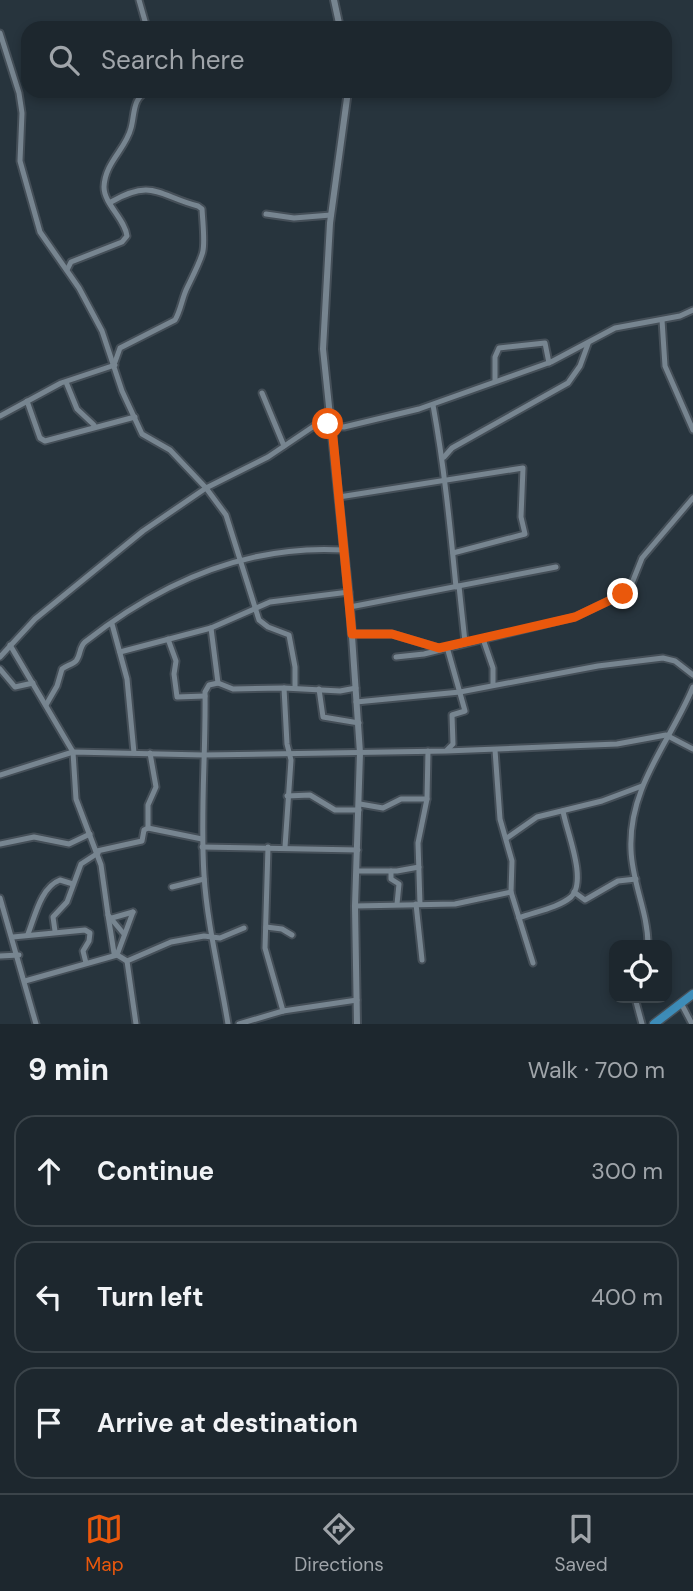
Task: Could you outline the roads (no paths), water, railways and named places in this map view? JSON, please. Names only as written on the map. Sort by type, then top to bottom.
[{"type":"main road","points":[[654,1024],[693,994]]},
{"type":"street","points":[[139,0],[145,21]]},
{"type":"street","points":[[334,0],[339,21]]},
{"type":"street","points":[[0,33],[21,104],[20,161],[40,232],[67,270],[102,331],[115,365],[121,391],[144,437],[170,450],[206,488],[226,515],[256,606],[256,614],[262,623],[289,635],[295,667],[295,688]]},
{"type":"street","points":[[67,270],[76,260],[125,239],[127,233],[104,187],[111,161],[132,127],[135,107],[140,98]]},
{"type":"street","points":[[347,98],[331,215],[323,349],[350,607],[359,723],[360,807],[355,906],[357,1024]]},
{"type":"street","points":[[111,202],[133,191],[159,190],[198,206],[202,209],[206,244],[201,264],[185,291],[175,320],[120,348],[116,352],[115,365]]},
{"type":"street","points":[[266,214],[294,218],[331,215]]},
{"type":"street","points":[[0,657],[35,619],[109,557],[206,488],[259,463],[317,424],[344,427],[433,404],[548,363],[624,326],[662,320],[693,310]]},
{"type":"street","points":[[662,320],[665,366],[693,430]]},
{"type":"street","points":[[495,380],[495,357],[499,348],[545,343],[548,363]]},
{"type":"street","points":[[444,457],[456,446],[568,383],[576,373],[588,344]]},
{"type":"street","points":[[578,349],[584,354]]},
{"type":"street","points":[[0,416],[65,382],[115,365]]},
{"type":"street","points":[[65,382],[77,409],[94,425]]},
{"type":"street","points":[[262,393],[284,446]]},
{"type":"street","points":[[27,401],[40,438],[45,441],[94,425],[135,417]]},
{"type":"street","points":[[433,404],[444,457],[443,482],[465,642]]},
{"type":"street","points":[[339,498],[520,468],[524,470],[521,517],[525,534],[453,553]]},
{"type":"street","points":[[396,657],[424,654],[439,648],[575,617],[623,594],[632,583],[642,558],[693,498]]},
{"type":"street","points":[[46,705],[57,686],[62,669],[76,661],[85,642],[169,586],[240,559],[298,548],[344,550]]},
{"type":"street","points":[[350,607],[556,567]]},
{"type":"street","points":[[120,652],[211,628],[256,606],[282,598],[348,592]]},
{"type":"street","points":[[112,624],[127,679],[134,753]]},
{"type":"street","points":[[211,628],[218,683]]},
{"type":"street","points":[[352,634],[392,634],[439,648]]},
{"type":"street","points":[[168,639],[176,661],[174,674],[177,697],[205,696]]},
{"type":"street","points":[[483,639],[493,668],[493,685]]},
{"type":"street","points":[[10,645],[73,752],[76,799],[97,852],[117,955]]},
{"type":"street","points":[[446,751],[453,744],[452,715],[465,711],[457,692],[447,647]]},
{"type":"street","points":[[356,702],[457,692],[598,666],[663,658],[675,661],[693,675]]},
{"type":"street","points":[[0,669],[15,687],[33,683]]},
{"type":"street","points":[[228,1024],[204,879],[202,847],[205,696],[209,685],[218,683],[233,690],[295,688],[341,691],[356,688]]},
{"type":"street","points":[[648,940],[631,838],[642,786],[666,735],[679,721],[693,687]]},
{"type":"street","points":[[284,688],[291,760],[285,847]]},
{"type":"street","points":[[319,689],[323,717],[359,723]]},
{"type":"street","points":[[0,775],[73,752],[360,754],[617,744],[666,735],[693,749]]},
{"type":"street","points":[[495,750],[500,819],[512,861],[511,892],[533,963]]},
{"type":"street","points":[[422,960],[418,904],[418,836],[427,799],[428,751]]},
{"type":"street","points":[[148,828],[148,805],[156,787],[150,753]]},
{"type":"street","points":[[507,838],[537,817],[642,786]]},
{"type":"street","points":[[287,796],[310,795],[335,810],[383,808],[401,799],[427,799]]},
{"type":"street","points":[[519,918],[568,899],[574,892],[576,864],[562,811]]},
{"type":"street","points":[[55,932],[53,917],[63,908],[81,864],[97,852],[140,843],[144,830],[148,828],[202,839]]},
{"type":"street","points":[[0,844],[34,837],[69,844],[90,834]]},
{"type":"street","points":[[202,847],[358,850]]},
{"type":"street","points":[[268,847],[270,883],[265,948],[283,1011]]},
{"type":"street","points":[[356,871],[391,871],[419,867]]},
{"type":"street","points":[[391,871],[391,878],[399,884],[397,904]]},
{"type":"street","points":[[173,887],[204,879]]},
{"type":"street","points":[[574,892],[585,900],[590,900],[609,885],[636,879]]},
{"type":"street","points":[[28,934],[37,908],[52,883],[60,880],[73,884]]},
{"type":"street","points":[[355,906],[466,903],[511,892]]},
{"type":"street","points":[[0,898],[19,955],[36,1024]]},
{"type":"street","points":[[110,916],[132,912],[117,955]]},
{"type":"street","points":[[110,916],[124,934]]},
{"type":"street","points":[[266,927],[282,929],[292,936]]},
{"type":"street","points":[[127,961],[171,942],[219,938],[244,928]]},
{"type":"street","points":[[13,937],[85,930],[90,933],[83,951],[86,963]]},
{"type":"street","points":[[0,956],[19,955]]},
{"type":"street","points":[[25,981],[117,955],[127,961]]},
{"type":"street","points":[[127,961],[136,1024]]},
{"type":"street","points":[[239,1024],[283,1011],[356,1000]]},
{"type":"street","points":[[636,1003],[642,1024]]},
{"type":"street","points":[[681,1003],[692,1024]]}]
